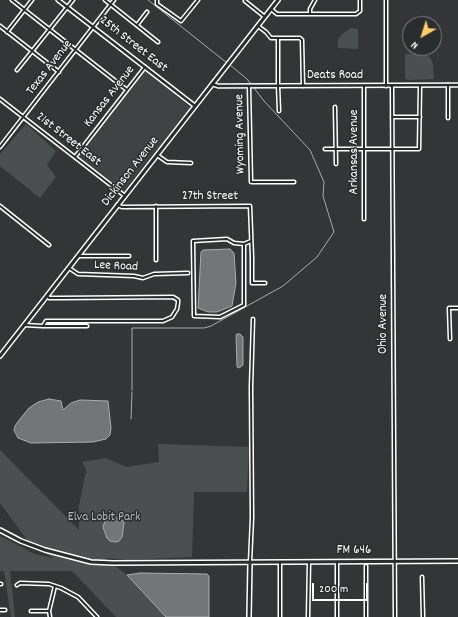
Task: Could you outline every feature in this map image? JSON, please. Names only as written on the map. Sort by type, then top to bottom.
[{"type":"main road","name":"Dickinson Avenue","points":[[0,356],[278,0]]},
{"type":"main road","name":"FM 646","points":[[0,530],[21,541],[45,550],[91,562],[458,561]]},
{"type":"main road","points":[[249,617],[250,562]]},
{"type":"street","points":[[12,0],[127,90]]},
{"type":"street","points":[[7,32],[32,0]]},
{"type":"street","name":"25th Street East","points":[[58,0],[195,106]]},
{"type":"street","points":[[17,70],[73,0]]},
{"type":"street","points":[[105,0],[158,42]]},
{"type":"street","name":"Texas Avenue","points":[[0,147],[114,0]]},
{"type":"street","points":[[157,0],[157,4],[181,21],[198,0]]},
{"type":"street","points":[[310,14],[311,6],[315,0]]},
{"type":"street","points":[[272,9],[277,14],[356,14],[360,9],[360,0]]},
{"type":"street","points":[[386,0],[386,86],[392,86]]},
{"type":"street","points":[[245,1],[265,16]]},
{"type":"street","points":[[137,25],[147,12]]},
{"type":"street","points":[[0,26],[58,72]]},
{"type":"street","points":[[258,26],[271,38],[300,38],[302,40],[303,86]]},
{"type":"street","points":[[278,38],[279,111]]},
{"type":"street","name":"Kansas Avenue","points":[[74,157],[145,67]]},
{"type":"street","name":"Deats Road","points":[[212,84],[218,86],[458,85]]},
{"type":"street","points":[[448,85],[448,118]]},
{"type":"street","name":"Wyoming Avenue","points":[[250,86],[251,182],[294,182]]},
{"type":"street","name":"Arkansas Avenue","points":[[364,86],[364,219]]},
{"type":"street","name":"Ohio Avenue","points":[[392,86],[395,617]]},
{"type":"street","points":[[325,149],[417,150],[419,146],[420,86]]},
{"type":"street","name":"21st Street East","points":[[0,99],[125,196]]},
{"type":"street","points":[[335,107],[336,164]]},
{"type":"street","points":[[392,117],[420,117]]},
{"type":"street","points":[[156,155],[167,162],[191,163]]},
{"type":"street","name":"27th Street","points":[[117,205],[122,207],[250,206],[252,283],[265,284]]},
{"type":"street","points":[[0,206],[49,245]]},
{"type":"street","points":[[156,206],[156,260]]},
{"type":"street","points":[[244,244],[244,305],[220,317],[194,316],[193,241],[227,239],[234,243],[244,244],[251,241]]},
{"type":"street","points":[[78,256],[129,256]]},
{"type":"street","name":"Lee Road","points":[[68,268],[78,274],[134,276],[143,278],[154,274],[188,273]]},
{"type":"street","points":[[43,326],[46,321],[163,321],[174,315],[178,302],[178,300],[173,297],[51,298],[47,296]]},
{"type":"street","points":[[450,339],[449,308],[458,308]]},
{"type":"street","points":[[250,562],[252,518],[250,387],[253,319]]},
{"type":"street","points":[[24,325],[86,326]]},
{"type":"street","points":[[280,562],[280,617]]},
{"type":"street","points":[[308,617],[309,562]]},
{"type":"street","points":[[337,562],[337,617]]},
{"type":"street","points":[[366,566],[366,617]]},
{"type":"street","points":[[422,577],[423,617]]},
{"type":"street","points":[[17,585],[20,583],[55,586],[78,597],[97,617]]},
{"type":"street","points":[[50,617],[48,611],[55,586]]},
{"type":"street","points":[[0,610],[5,610]]},
{"type":"street","points":[[31,611],[48,611]]},
{"type":"shaded area","points":[[145,71],[190,107],[124,191],[79,157]]},
{"type":"shaded area","points":[[230,249],[234,253],[236,283],[232,306],[217,312],[208,312],[198,308],[201,252],[203,250]]},
{"type":"shaded area","points":[[237,334],[240,334],[243,337],[243,365],[239,368],[237,367]]},
{"type":"shaded area","points":[[49,399],[61,401],[63,410],[71,403],[80,400],[108,401],[111,428],[110,435],[106,439],[93,442],[31,443],[18,438],[14,430],[20,419],[29,408],[38,402]]},
{"type":"shaded area","points":[[114,517],[123,521],[124,523],[122,537],[116,542],[110,541],[107,538],[103,527],[105,521]]},
{"type":"shaded area","points":[[140,573],[207,574],[209,576],[209,617],[166,617],[127,575]]},
{"type":"green space","points":[[351,28],[358,29],[358,48],[338,48],[338,40],[342,34]]},
{"type":"green space","points":[[405,56],[428,56],[431,59],[433,64],[434,79],[407,80],[405,78]]},
{"type":"green space","points":[[26,124],[56,151],[47,165],[56,177],[40,198],[0,166],[0,154]]},
{"type":"green space","name":"Elva Lobit Park","points":[[158,444],[249,447],[247,492],[194,492],[192,557],[127,560],[105,558],[127,575],[166,617],[116,617],[72,571],[10,571],[15,617],[11,617],[4,571],[0,571],[0,536],[35,554],[53,558],[27,540],[0,503],[0,450],[79,530],[79,506],[85,475],[87,473],[82,462],[105,458],[127,467],[159,462]]},
{"type":"waterway","points":[[148,0],[227,63]]},
{"type":"waterway","points":[[132,390],[132,328],[204,328],[211,326],[283,286],[317,257],[334,232],[323,196],[324,182],[310,150],[264,101],[247,79],[230,65]]},
{"type":"waterway","points":[[131,419],[132,392]]}]
